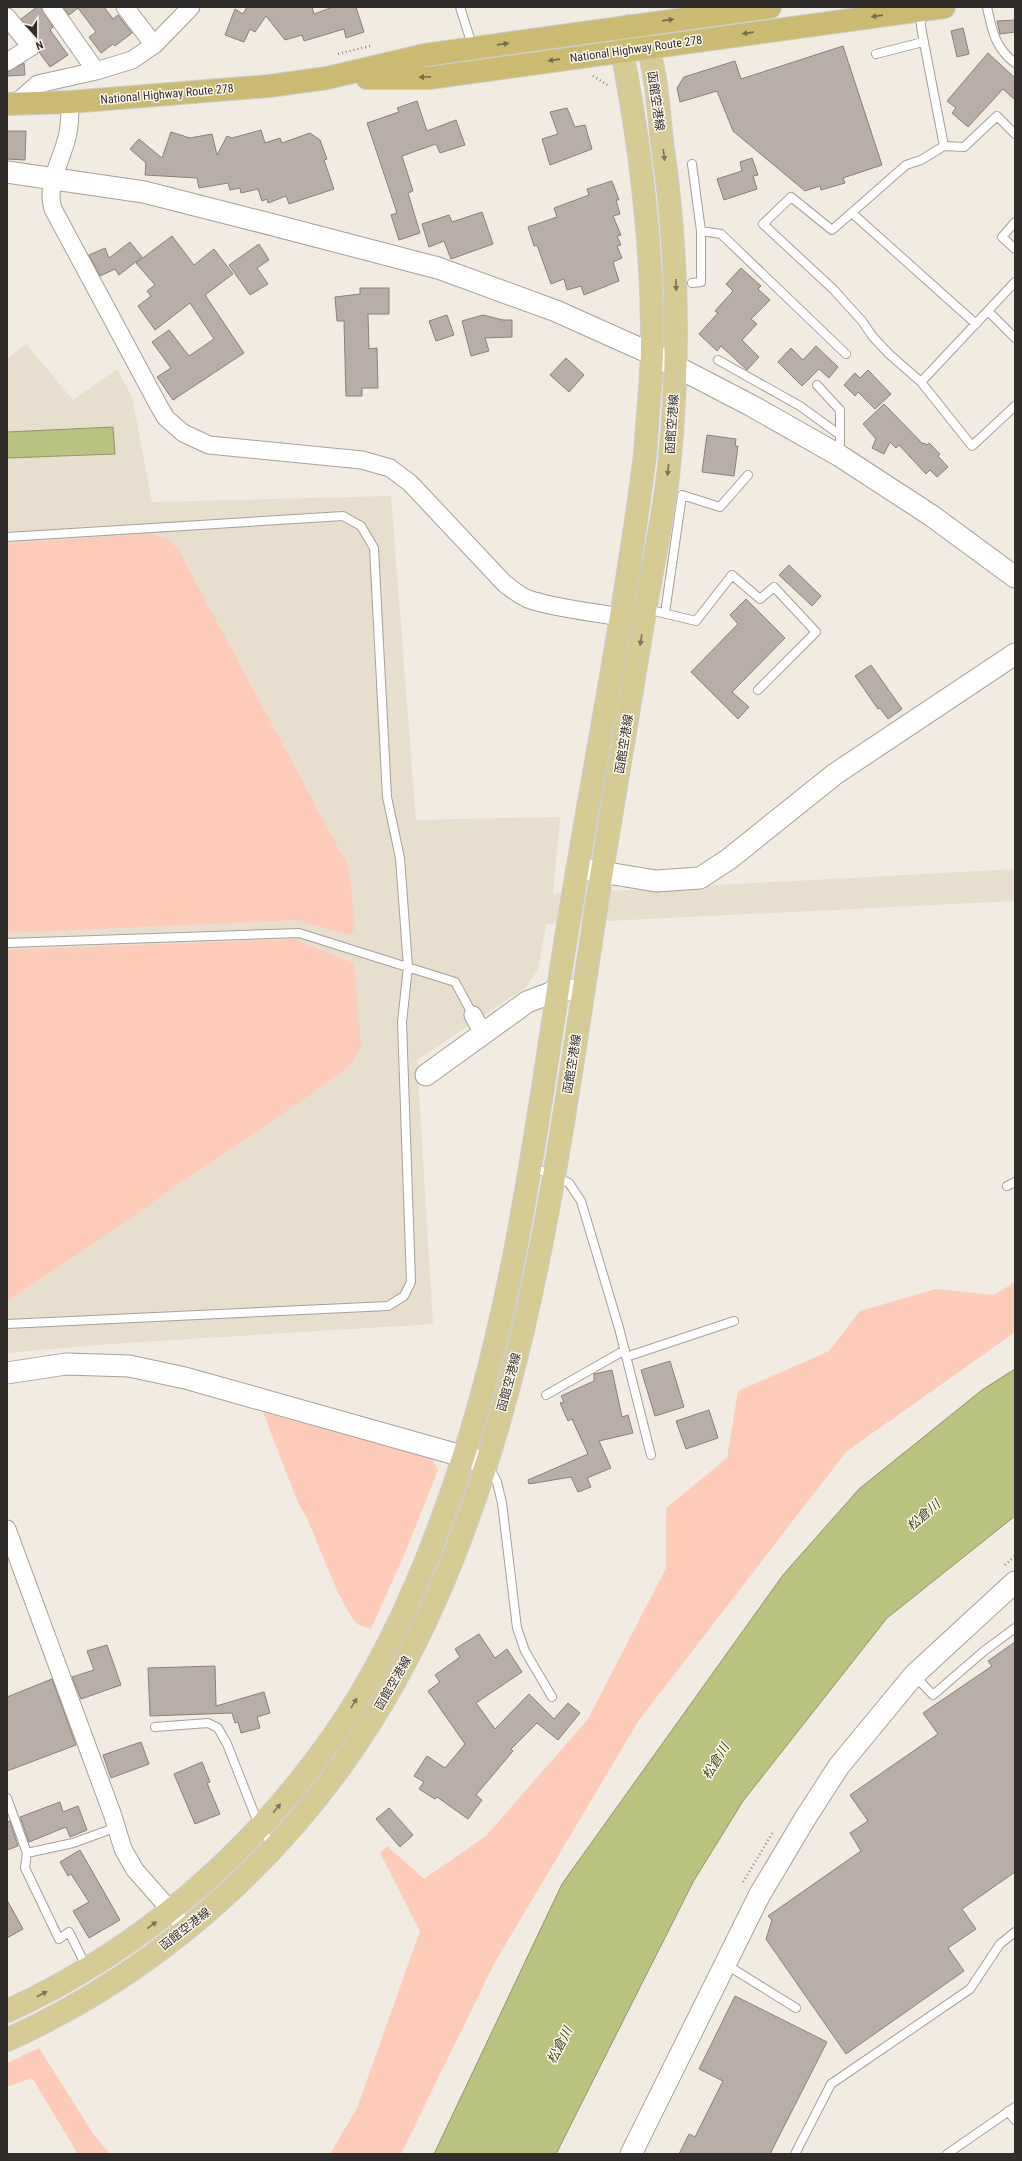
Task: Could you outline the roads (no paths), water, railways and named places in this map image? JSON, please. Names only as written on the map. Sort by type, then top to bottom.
[{"type":"highway","name":"National Highway Route 278","points":[[11,104],[70,102],[269,86],[327,78],[425,55],[770,7]]},
{"type":"highway","name":"National Highway Route 278","points":[[327,78],[429,78],[944,7]]},
{"type":"main road","points":[[630,26],[648,47]]},
{"type":"main road","name":"函館空港線","points":[[7,2040],[55,2017],[93,1995],[187,1929],[217,1904],[274,1848],[302,1817],[340,1767],[395,1683],[445,1578],[465,1528],[487,1463],[510,1385],[524,1325],[553,1174],[602,872],[637,609],[652,354],[651,290],[644,202],[622,51],[630,26]]},
{"type":"main road","name":"函館空港線","points":[[7,2011],[87,1969],[171,1911],[215,1873],[260,1828],[336,1732],[395,1630],[430,1552],[464,1456],[486,1379],[501,1315],[530,1166],[577,868],[668,473],[676,367],[676,286],[666,166],[648,47]]},
{"type":"street","points":[[51,7],[96,71]]},
{"type":"street","points":[[125,7],[154,44]]},
{"type":"street","points":[[11,104],[38,84],[96,71],[132,60],[154,44],[191,7]]},
{"type":"street","points":[[7,17],[30,47],[7,62]]},
{"type":"street","points":[[70,102],[68,134],[53,178],[50,201],[166,418],[183,433],[209,445],[362,460],[390,468],[410,483],[505,584],[528,599],[541,602],[637,609]]},
{"type":"street","points":[[7,172],[144,192],[438,268],[556,311],[652,354],[752,406],[840,456],[932,516],[1015,577]]},
{"type":"street","points":[[577,868],[656,881],[700,878],[729,859],[835,774],[1015,654]]},
{"type":"street","points":[[426,1075],[527,1002],[558,990],[583,990]]},
{"type":"street","points":[[473,1015],[483,1034]]},
{"type":"street","points":[[7,1373],[66,1364],[129,1366],[185,1378],[487,1463]]},
{"type":"street","points":[[7,1529],[117,1827],[123,1849],[144,1882],[187,1929]]},
{"type":"street","points":[[631,2154],[760,1894],[806,1816],[839,1766],[914,1675],[1015,1582]]},
{"type":"lane","points":[[460,7],[473,48]]},
{"type":"lane","points":[[987,7],[994,38],[1008,58],[1015,64]]},
{"type":"lane","points":[[920,10],[923,42],[944,146]]},
{"type":"lane","points":[[876,54],[923,42]]},
{"type":"lane","points":[[1015,134],[997,116],[964,147],[944,146],[921,160],[906,165],[832,230],[791,196],[763,224],[833,289],[862,321],[873,338],[921,382],[972,446],[1015,406]]},
{"type":"lane","points":[[692,164],[701,231],[701,282],[692,283]]},
{"type":"lane","points":[[852,212],[976,324]]},
{"type":"lane","points":[[1015,222],[1002,237],[1015,249]]},
{"type":"lane","points":[[701,231],[721,234],[846,354]]},
{"type":"lane","points":[[921,382],[1015,282]]},
{"type":"lane","points":[[988,311],[1015,338]]},
{"type":"lane","points":[[718,360],[800,406],[840,435]]},
{"type":"lane","points":[[817,385],[840,410],[840,456]]},
{"type":"lane","points":[[748,476],[720,507],[682,495],[637,609],[696,621],[732,575],[760,599],[774,587],[816,632],[758,690]]},
{"type":"lane","points":[[7,537],[343,516],[362,526],[374,548],[387,797],[400,858],[408,967],[402,1022],[411,1282],[404,1296],[388,1306],[7,1324]]},
{"type":"lane","points":[[7,943],[299,933],[455,982],[473,1015]]},
{"type":"lane","points":[[530,1166],[553,1174],[569,1183],[581,1201],[625,1354],[651,1455]]},
{"type":"lane","points":[[1007,1186],[1015,1182]]},
{"type":"lane","points":[[546,1395],[625,1354],[734,1321]]},
{"type":"lane","points":[[487,1463],[497,1482],[502,1503],[517,1628],[525,1651],[552,1697]]},
{"type":"lane","points":[[914,1675],[933,1695],[984,1651],[1015,1628]]},
{"type":"lane","points":[[155,1727],[208,1723],[218,1728],[227,1744],[260,1828],[274,1848]]},
{"type":"lane","points":[[7,1798],[26,1853],[25,1868],[59,1939],[69,1932],[87,1969]]},
{"type":"lane","points":[[26,1853],[73,1843],[117,1827]]},
{"type":"lane","points":[[795,2154],[831,2084],[970,1989],[1000,1944],[1015,1932]]},
{"type":"lane","points":[[725,1964],[796,2008]]},
{"type":"lane","points":[[947,2154],[1012,2109],[1015,2120]]},
{"type":"water","points":[[113,427],[115,454],[7,458],[7,432]]},
{"type":"water","name":"松倉川","points":[[1015,1369],[1015,1516],[887,1618],[743,1801],[693,1882],[556,2154],[434,2154],[562,1884],[783,1575],[859,1489],[982,1390]]}]
